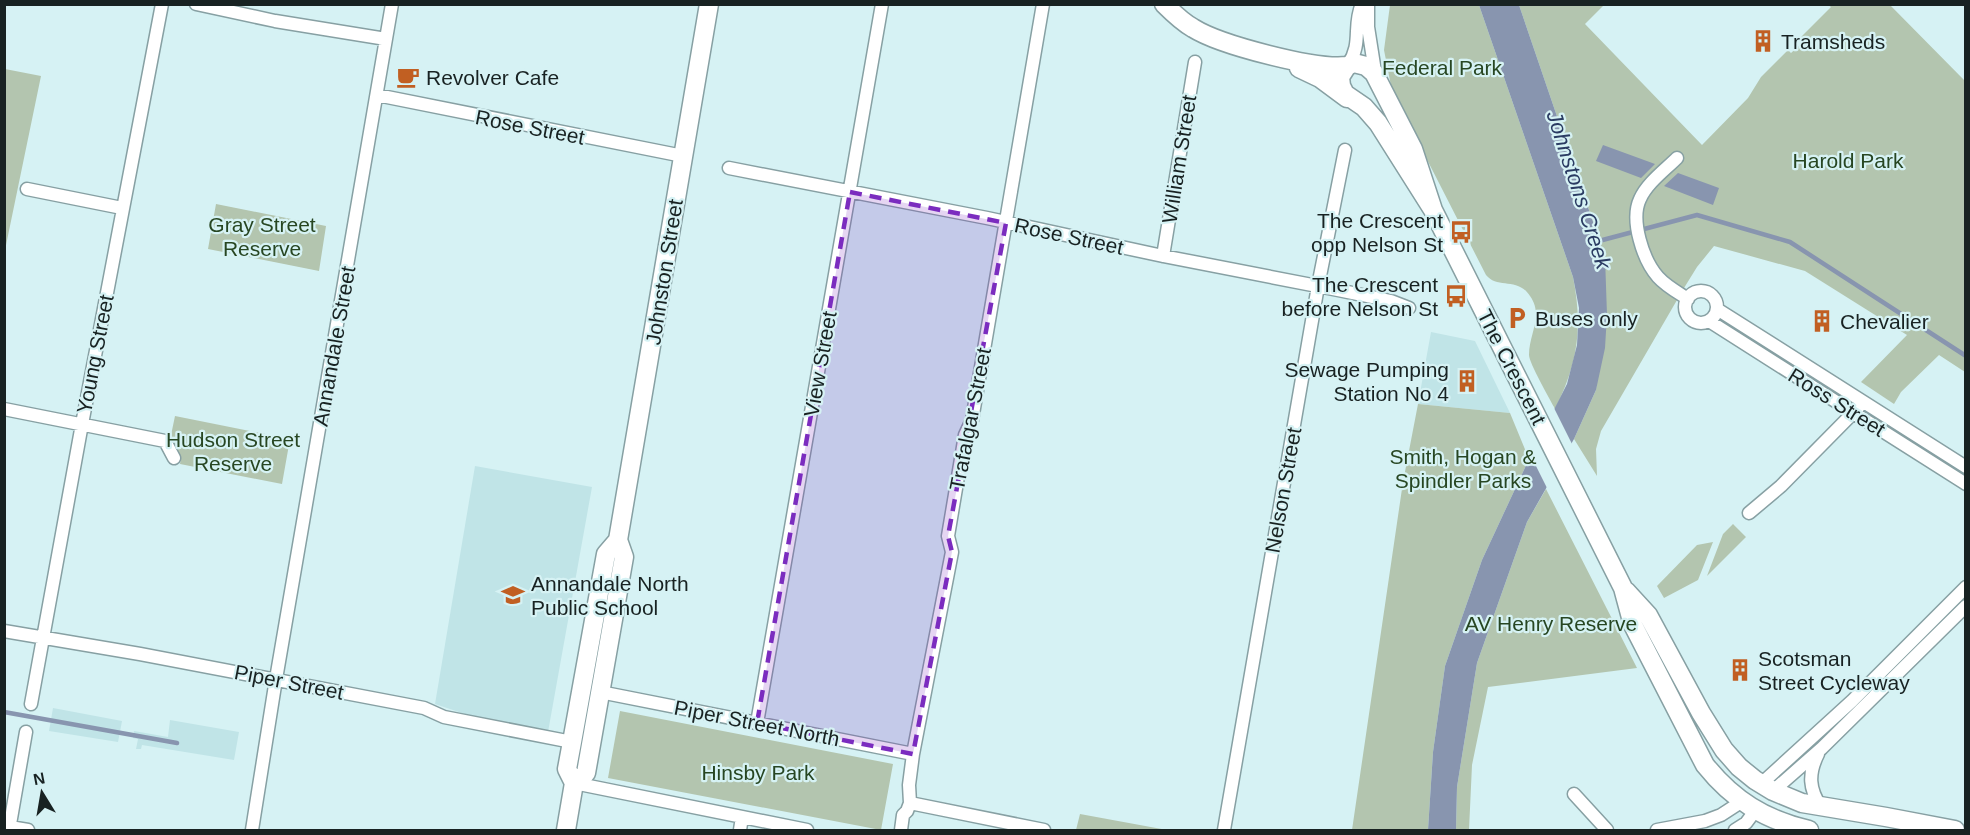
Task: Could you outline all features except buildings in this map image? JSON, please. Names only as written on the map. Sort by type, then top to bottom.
[{"type":"main road","name":"Johnston Street","points":[[574,783],[586,773],[624,557],[618,540],[710,4]]},
{"type":"main road","name":"The Crescent","points":[[1164,4],[1195,30],[1273,56],[1320,78],[1364,107],[1378,123],[1433,210],[1623,588],[1633,625],[1705,765],[1719,782],[1748,807],[1786,825],[1809,831]]},
{"type":"main road","name":"The Crescent","points":[[1273,56],[1324,66],[1348,66]]},
{"type":"main road","points":[[1354,63],[1362,64],[1372,71],[1377,80],[1375,90],[1369,98],[1360,101],[1344,94],[1340,81],[1341,73],[1348,66],[1354,63]]},
{"type":"main road","name":"The Crescent","points":[[1377,80],[1413,149],[1433,210]]},
{"type":"main road","name":"Johnston Street","points":[[566,831],[574,783],[567,769],[606,554],[618,540]]},
{"type":"main road","name":"The Crescent","points":[[1623,588],[1647,615],[1724,750],[1739,767],[1767,788],[1802,803],[1822,808],[1886,817],[1955,831]]},
{"type":"main road","points":[[1748,807],[1767,788]]},
{"type":"street","name":"Young Street","points":[[31,704],[162,4]]},
{"type":"street","points":[[196,4],[275,21],[386,39]]},
{"type":"street","name":"Annandale Street","points":[[252,831],[392,4]]},
{"type":"street","name":"View Street","points":[[757,723],[882,4]]},
{"type":"street","name":"Trafalgar Street","points":[[901,831],[903,815],[908,811],[910,803],[909,785],[913,754],[952,552],[948,536],[965,435],[972,420],[1043,4]]},
{"type":"street","points":[[1348,66],[1357,48],[1357,17],[1362,4]]},
{"type":"street","points":[[1368,4],[1368,27],[1377,80]]},
{"type":"street","name":"William Street","points":[[1163,256],[1195,62]]},
{"type":"street","name":"Rose Street","points":[[377,95],[527,127],[683,156]]},
{"type":"street","name":"Nelson Street","points":[[1224,831],[1318,286],[1345,150]]},
{"type":"street","points":[[1677,158],[1642,194],[1637,205],[1636,222],[1647,258],[1657,275],[1669,287],[1688,299]]},
{"type":"street","name":"Rose Street","points":[[729,168],[1391,301],[1409,308]]},
{"type":"street","points":[[27,189],[122,208]]},
{"type":"street","name":"Ross Street","points":[[1965,467],[1716,309],[1713,297],[1705,292],[1695,293],[1688,299],[1685,308],[1688,317],[1699,323],[1709,321],[1965,484]]},
{"type":"street","points":[[1709,321],[1715,315],[1716,309]]},
{"type":"street","points":[[1749,513],[1781,486],[1864,402]]},
{"type":"street","points":[[4,409],[165,441],[174,458]]},
{"type":"street","points":[[1767,788],[1965,587]]},
{"type":"street","points":[[1767,788],[1822,748],[1965,606]]},
{"type":"street","name":"Piper Street","points":[[4,631],[276,679],[424,708],[444,717],[572,742]]},
{"type":"street","name":"Piper Street North","points":[[600,692],[913,754]]},
{"type":"street","points":[[26,732],[8,828],[28,831]]},
{"type":"street","points":[[1822,748],[1813,764],[1810,778],[1812,792],[1822,808]]},
{"type":"street","points":[[574,783],[807,831]]},
{"type":"street","points":[[1574,794],[1607,831]]},
{"type":"street","points":[[910,803],[1044,831]]},
{"type":"street","points":[[1661,829],[1692,824],[1748,807],[1746,823],[1735,831]]},
{"type":"street","points":[[740,831],[742,817]]},
{"type":"street","points":[[1661,829],[1682,831]]},
{"type":"highlighted area","points":[[850,192],[1006,223],[948,536],[952,552],[913,754],[757,723]]},
{"type":"shaded area","points":[[1431,332],[1475,341],[1510,413],[1418,404]]},
{"type":"shaded area","name":"Annandale North Public School","points":[[475,466],[592,487],[548,732],[480,719],[435,704]]},
{"type":"shaded area","points":[[53,708],[122,721],[118,742],[49,731]]},
{"type":"shaded area","points":[[170,720],[239,732],[234,760],[142,745],[141,749],[136,749],[138,739],[133,738],[134,731],[168,737]]},
{"type":"green space","name":"Federal Park","points":[[1390,5],[1479,5],[1573,277],[1578,313],[1576,345],[1569,376],[1555,409],[1529,355],[1536,318],[1534,303],[1520,287],[1496,282],[1486,275],[1392,91],[1384,50]]},
{"type":"green space","name":"Harold Park","points":[[1519,5],[1604,5],[1585,24],[1702,145],[1748,98],[1761,77],[1788,50],[1791,53],[1802,43],[1798,40],[1831,7],[1828,5],[1890,5],[1965,81],[1965,372],[1939,355],[1901,392],[1894,404],[1861,382],[1907,335],[1805,271],[1714,246],[1684,288],[1601,431],[1596,449],[1597,476],[1574,439],[1596,390],[1605,257]]},
{"type":"green space","points":[[4,69],[41,76],[5,250]]},
{"type":"green space","name":"Gray Street Reserve","points":[[216,204],[326,226],[319,271],[208,249]]},
{"type":"green space","name":"Smith, Hogan & Spindler Parks","points":[[1418,404],[1510,413],[1529,459],[1482,560],[1445,666],[1433,752],[1428,830],[1352,830],[1403,482]]},
{"type":"green space","name":"Hudson Street Reserve","points":[[175,416],[290,439],[282,484],[180,464],[181,457],[170,440]]},
{"type":"green space","name":"AV Henry Reserve","points":[[1546,489],[1637,668],[1488,687],[1472,765],[1469,830],[1456,830],[1457,787],[1477,663],[1527,522]]},
{"type":"green space","points":[[1733,524],[1746,537],[1707,576],[1723,534]]},
{"type":"green space","points":[[1713,542],[1698,580],[1664,598],[1657,586],[1697,545]]},
{"type":"green space","name":"Hinsby Park","points":[[620,711],[893,764],[881,830],[608,778]]},
{"type":"green space","points":[[1080,814],[1167,830],[1076,830]]},
{"type":"water","name":"Johnstons Creek","points":[[1479,5],[1519,5],[1605,257],[1607,315],[1605,348],[1596,390],[1574,439],[1527,522],[1477,663],[1457,787],[1456,830],[1428,830],[1433,752],[1445,666],[1482,560],[1567,384],[1577,345],[1579,308],[1573,277]]},
{"type":"water","points":[[1603,145],[1655,164],[1641,178],[1596,161]]},
{"type":"water","points":[[1678,173],[1719,188],[1713,205],[1664,186]]},
{"type":"pier","points":[[1553,406],[1573,446],[1548,490],[1529,452]]},
{"type":"waterway","points":[[1595,242],[1697,215],[1790,242],[1966,356]]},
{"type":"waterway","points":[[4,712],[177,743]]},
{"type":"place","name":"Tramsheds","points":[[1763,41]]},
{"type":"place","name":"Revolver Cafe","points":[[408,77]]},
{"type":"place","name":"The Crescent opp Nelson St","points":[[1461,232]]},
{"type":"place","name":"The Crescent before Nelson St","points":[[1456,296]]},
{"type":"place","name":"Buses only","points":[[1517,318]]},
{"type":"place","name":"Chevalier","points":[[1822,321]]},
{"type":"place","name":"Sewage Pumping Station No 4","points":[[1467,381]]},
{"type":"place","name":"Annandale North Public School","points":[[513,595]]},
{"type":"place","name":"Scotsman Street Cycleway","points":[[1740,670]]}]
